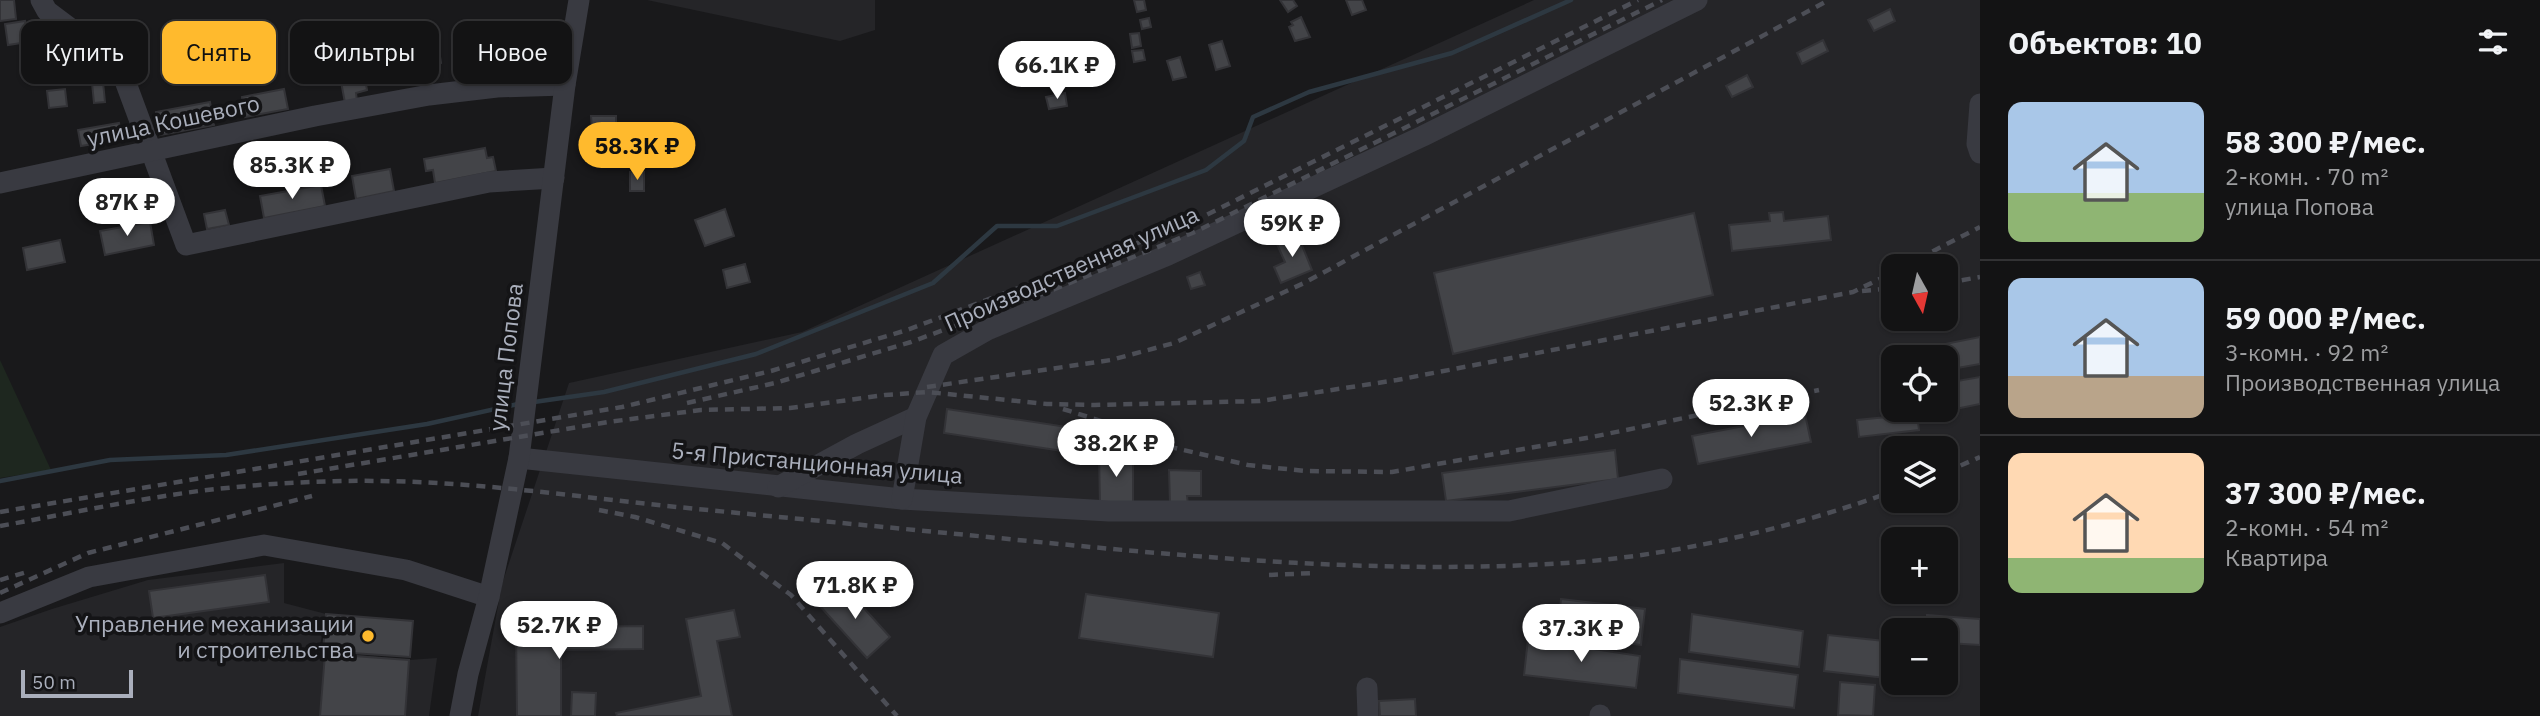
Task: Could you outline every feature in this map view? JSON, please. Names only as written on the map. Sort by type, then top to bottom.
[{"type":"street","points":[[41,0],[47,11],[92,44],[124,78],[186,245],[489,182],[554,178]]},
{"type":"street","name":"улица Попова","points":[[460,716],[519,458],[565,85],[579,0]]},
{"type":"street","name":"Производственная улица","points":[[902,499],[916,417],[943,355],[987,330],[1283,202],[1697,0]]},
{"type":"street","name":"улица Кошевого","points":[[0,183],[314,116],[429,95],[497,87],[565,85]]},
{"type":"street","points":[[1980,104],[1977,144],[1980,153]]},
{"type":"street","points":[[778,487],[857,444],[916,417]]},
{"type":"street","name":"5-я Пристанционная улица","points":[[519,458],[902,499],[1109,511],[1509,511],[1662,479]]},
{"type":"street","points":[[0,614],[89,577],[264,545],[406,570],[489,597]]},
{"type":"street","points":[[1367,688],[1368,716]]},
{"type":"shaded area","points":[[647,0],[875,0],[875,30],[840,41]]},
{"type":"shaded area","points":[[1534,0],[1980,0],[1980,716],[478,716],[502,584],[569,383],[802,332]]},
{"type":"shaded area","points":[[0,360],[51,470],[0,478]]},
{"type":"shaded area","points":[[284,563],[284,603],[326,614],[319,651],[409,660],[437,658],[429,716],[0,716],[0,627],[148,580]]},
{"type":"building","points":[[0,0],[14,0],[16,19],[0,21]]},
{"type":"building","points":[[1134,0],[1144,0],[1146,10],[1137,12]]},
{"type":"building","points":[[1280,0],[1293,0],[1297,6],[1288,12]]},
{"type":"building","points":[[1346,0],[1362,0],[1366,10],[1352,15]]},
{"type":"building","points":[[1890,9],[1895,21],[1874,31],[1868,20]]},
{"type":"building","points":[[1301,17],[1310,37],[1295,41],[1289,27],[1293,25],[1291,22]]},
{"type":"building","points":[[1149,18],[1151,27],[1142,29],[1140,20]]},
{"type":"building","points":[[21,22],[21,43],[8,45],[5,24]]},
{"type":"building","points":[[1139,33],[1141,46],[1132,48],[1130,34]]},
{"type":"building","points":[[1823,40],[1828,51],[1802,64],[1797,53]]},
{"type":"building","points":[[1222,41],[1230,66],[1216,70],[1209,45]]},
{"type":"building","points":[[1143,50],[1145,60],[1134,62],[1132,51]]},
{"type":"building","points":[[1180,57],[1186,77],[1173,80],[1167,61]]},
{"type":"building","points":[[1747,75],[1753,87],[1732,97],[1726,86]]},
{"type":"building","points":[[92,84],[103,84],[105,102],[94,103]]},
{"type":"building","points":[[341,84],[366,84],[367,90],[356,93],[357,101],[345,103]]},
{"type":"building","points":[[65,89],[67,106],[49,108],[47,91]]},
{"type":"building","points":[[284,89],[288,109],[245,117],[242,97]]},
{"type":"building","points":[[1065,93],[1067,106],[1049,109],[1046,97]]},
{"type":"building","points":[[210,102],[214,125],[160,135],[156,112]]},
{"type":"building","points":[[591,116],[616,116],[616,128],[592,129]]},
{"type":"building","points":[[119,123],[122,139],[81,146],[78,130]]},
{"type":"building","points":[[485,148],[487,158],[493,157],[496,171],[435,183],[433,170],[426,171],[424,159]]},
{"type":"building","points":[[390,169],[394,191],[356,199],[352,176]]},
{"type":"building","points":[[630,172],[644,172],[644,191],[630,191]]},
{"type":"building","points":[[321,185],[325,206],[264,218],[260,196]]},
{"type":"building","points":[[725,209],[734,236],[705,246],[695,220]]},
{"type":"building","points":[[225,210],[229,225],[207,229],[204,214]]},
{"type":"building","points":[[1783,212],[1784,221],[1828,216],[1831,240],[1732,251],[1729,225],[1770,221],[1769,213]]},
{"type":"building","points":[[1694,213],[1713,295],[1453,354],[1434,273]]},
{"type":"building","points":[[150,222],[154,245],[105,255],[100,231]]},
{"type":"building","points":[[1297,233],[1312,270],[1281,283],[1274,267],[1285,262],[1276,242]]},
{"type":"building","points":[[60,240],[65,262],[27,270],[23,248]]},
{"type":"building","points":[[745,264],[750,282],[727,288],[723,270]]},
{"type":"building","points":[[1200,272],[1205,285],[1191,289],[1187,277]]},
{"type":"building","points":[[1980,337],[1980,364],[1958,368],[1958,345],[1940,345]]},
{"type":"building","points":[[1980,377],[1980,404],[1958,408],[1958,381]]},
{"type":"building","points":[[947,409],[1067,427],[1063,451],[944,433]]},
{"type":"building","points":[[1805,414],[1811,442],[1698,464],[1692,436]]},
{"type":"building","points":[[1881,418],[1881,422],[1918,422],[1919,430],[1859,437],[1857,420]]},
{"type":"building","points":[[1615,450],[1618,479],[1446,501],[1442,473]]},
{"type":"building","points":[[1099,453],[1133,453],[1133,506],[1100,506]]},
{"type":"building","points":[[1169,470],[1201,471],[1201,496],[1187,496],[1188,504],[1170,504]]},
{"type":"building","points":[[265,575],[269,602],[153,618],[149,591]]},
{"type":"building","points":[[842,584],[890,637],[867,658],[819,605]]},
{"type":"building","points":[[1086,594],[1219,613],[1213,657],[1079,638]]},
{"type":"building","points":[[1561,599],[1645,609],[1641,645],[1557,635]]},
{"type":"building","points":[[734,610],[740,637],[717,641],[732,716],[617,716],[616,713],[701,696],[686,619]]},
{"type":"building","name":"Управление механизации и строительства","points":[[326,614],[413,621],[410,657],[323,651]]},
{"type":"building","points":[[1692,614],[1803,631],[1799,667],[1689,652]]},
{"type":"building","points":[[1927,615],[1980,619],[1980,645],[1958,644],[1958,618],[1927,618]]},
{"type":"building","points":[[643,626],[643,649],[561,650],[561,716],[517,716],[516,628]]},
{"type":"building","points":[[1828,635],[1881,641],[1881,678],[1824,671]]},
{"type":"building","points":[[1528,639],[1640,656],[1636,688],[1524,675]]},
{"type":"building","points":[[325,654],[409,660],[405,716],[320,716]]},
{"type":"building","points":[[1680,659],[1798,675],[1794,708],[1678,693]]},
{"type":"building","points":[[1840,682],[1875,685],[1873,716],[1838,715]]},
{"type":"building","points":[[572,692],[596,693],[595,716],[571,716]]},
{"type":"building","points":[[1415,699],[1416,716],[1380,716],[1379,701]]},
{"type":"waterway","points":[[534,402],[604,392],[756,354],[933,283],[997,226],[1057,226],[1206,170],[1244,141],[1253,117],[1309,92],[1452,53],[1571,0]]},
{"type":"waterway","points":[[0,481],[110,460],[226,455],[427,424],[518,404]]},
{"type":"railway","points":[[0,512],[622,407],[771,371],[907,330],[1188,224],[1638,0]]},
{"type":"railway","points":[[687,403],[775,383],[911,342],[1055,289],[1197,231],[1662,0]]},
{"type":"railway","points":[[927,387],[1111,360],[1174,343],[1304,283],[1829,0]]},
{"type":"railway","points":[[1927,254],[1980,227]]},
{"type":"railway","points":[[1958,281],[1980,277]]},
{"type":"railway","points":[[298,474],[608,422],[701,410],[790,408],[885,395],[927,392],[1047,404],[1095,405],[1260,401],[1397,380],[1853,292],[1881,278]]},
{"type":"railway","points":[[1862,291],[1881,289]]},
{"type":"railway","points":[[1063,409],[1117,426],[1162,445],[1248,465],[1305,471],[1392,472],[1592,437],[1819,390]]},
{"type":"railway","points":[[1958,467],[1980,457]]},
{"type":"railway","points":[[0,526],[199,491],[312,482],[416,482],[524,490],[1185,555],[1312,564],[1503,566],[1607,559],[1690,547],[1815,517],[1881,495]]},
{"type":"railway","points":[[0,593],[88,553],[312,496]]},
{"type":"railway","points":[[599,510],[635,517],[722,543],[791,595],[897,716]]},
{"type":"railway","points":[[0,580],[27,572]]},
{"type":"railway","points":[[1269,575],[1314,573]]},
{"type":"place","name":"Управление механизации и строительства","points":[[368,636]]}]
